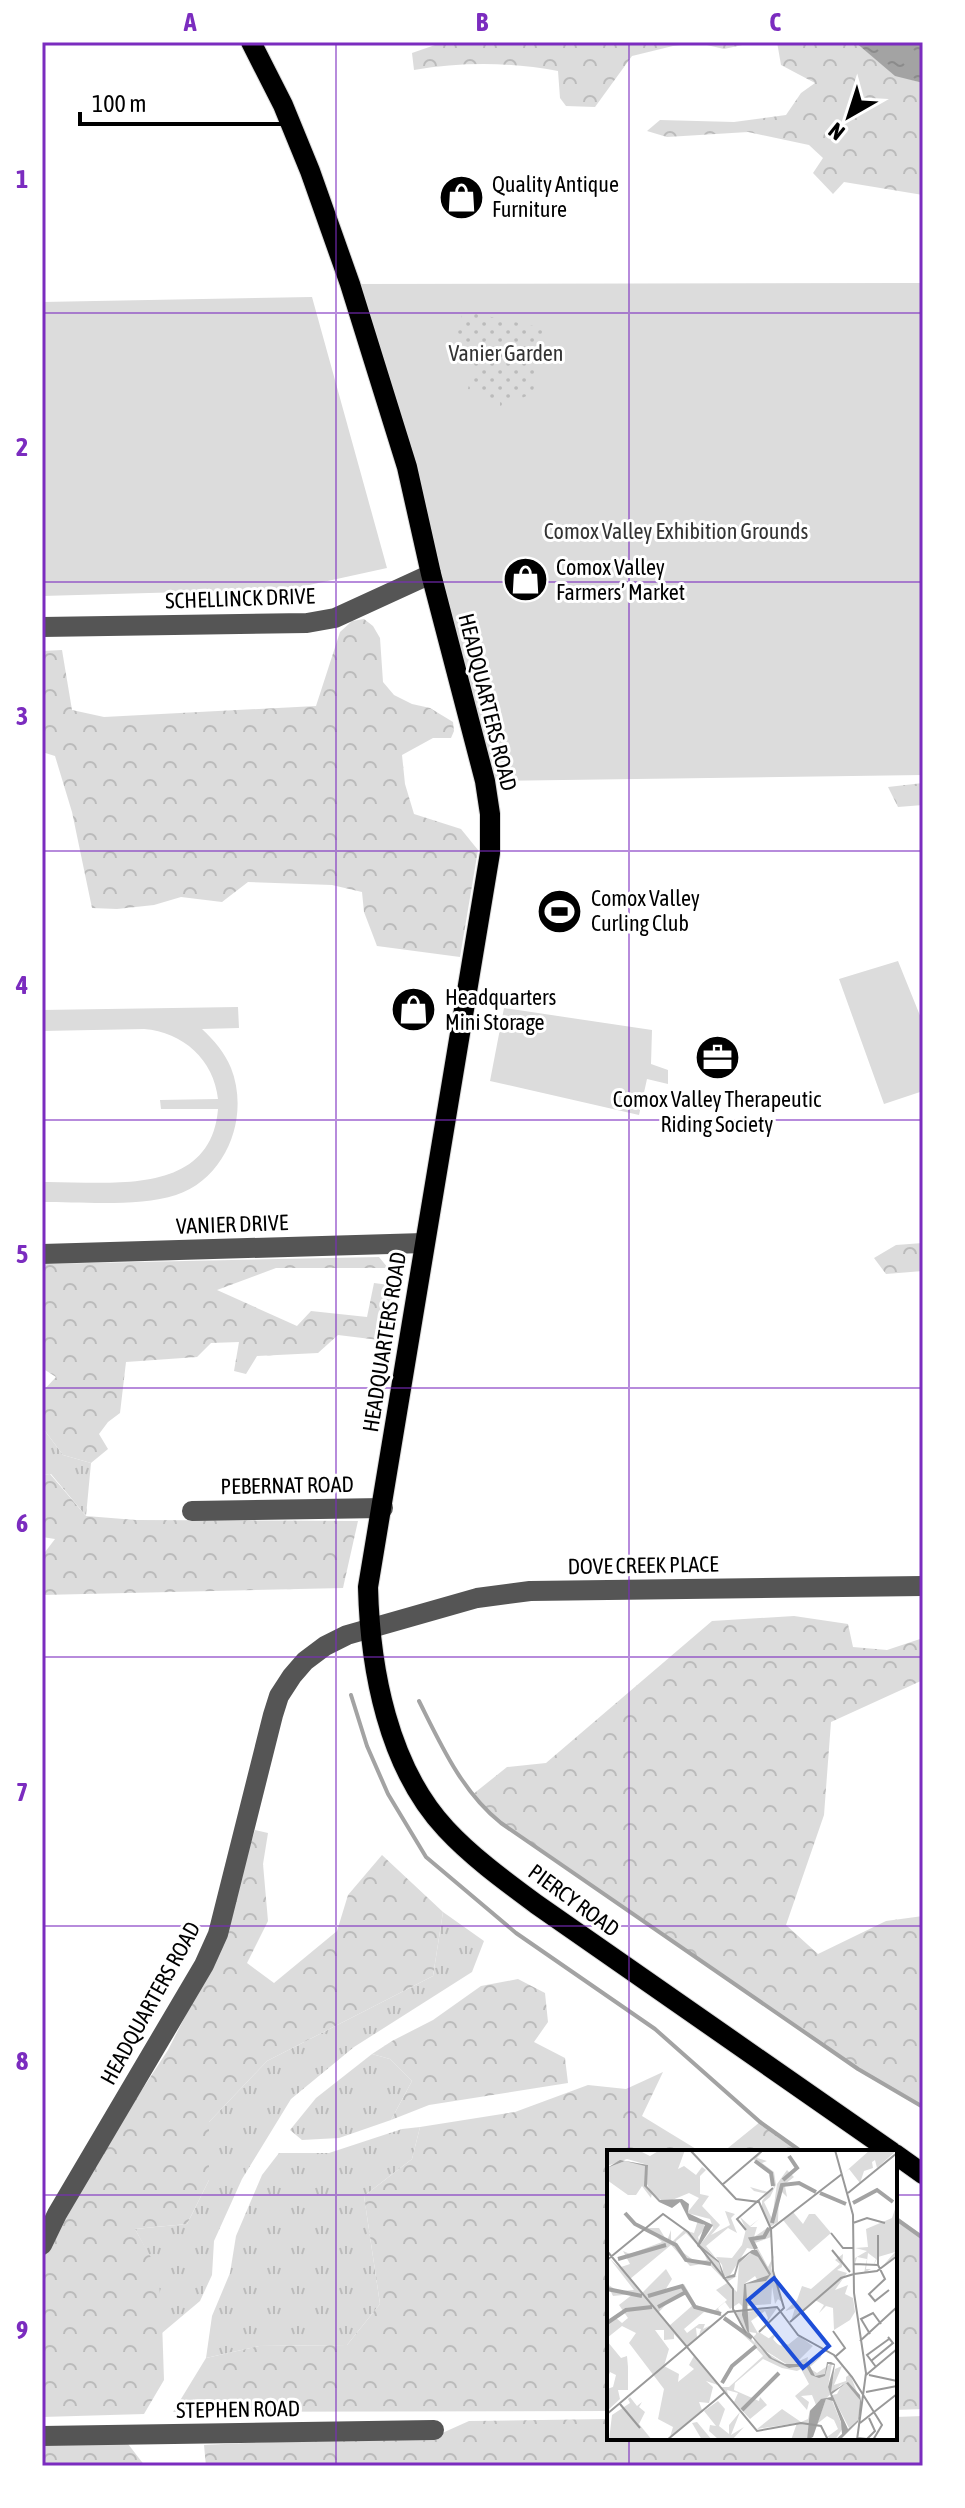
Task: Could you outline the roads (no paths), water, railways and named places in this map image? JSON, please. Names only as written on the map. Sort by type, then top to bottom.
[{"type":"main road","name":"HEADQUARTERS ROAD","points":[[251,42],[283,105],[310,171],[350,284],[407,467],[431,574],[485,781],[490,814],[490,853],[368,1587]]},
{"type":"main road","name":"PIERCY ROAD","points":[[368,1587],[369,1628],[381,1697],[395,1742],[413,1783],[445,1828],[492,1871],[536,1904],[889,2150]]},
{"type":"main road","name":"PIERCY ROAD","points":[[897,2156],[923,2174]]},
{"type":"street","name":"SCHELLINCK DRIVE","points":[[42,627],[307,623],[335,618],[431,574]]},
{"type":"street","name":"VANIER DRIVE","points":[[42,1254],[424,1243]]},
{"type":"street","name":"PEBERNAT ROAD","points":[[192,1511],[383,1508]]},
{"type":"street","name":"DOVE CREEK PLACE","points":[[369,1628],[477,1598],[530,1591],[923,1586]]},
{"type":"street","name":"HEADQUARTERS ROAD","points":[[42,2245],[204,1965],[218,1934],[279,1696],[305,1661],[325,1646],[369,1628]]},
{"type":"street","name":"STEPHEN ROAD","points":[[42,2436],[434,2430]]},
{"type":"water","points":[[855,42],[923,42],[923,83],[895,76]]},
{"type":"waterway","points":[[351,1695],[367,1746],[388,1794],[426,1857],[516,1933],[655,2029],[760,2122],[799,2150]]},
{"type":"waterway","points":[[419,1701],[444,1751],[464,1782],[501,1823],[858,2069],[923,2107]]},
{"type":"waterway","points":[[897,2219],[923,2238]]},
{"type":"place","name":"Quality Antique Furniture","points":[[461,197]]},
{"type":"place","name":"Comox Valley Farmers’ Market","points":[[525,580]]},
{"type":"place","name":"Comox Valley Curling Club","points":[[560,911]]},
{"type":"place","name":"Headquarters Mini Storage","points":[[414,1010]]},
{"type":"place","name":"Comox Valley Therapeutic Riding Society","points":[[717,1058]]},
{"type":"park label","name":"Vanier Garden","points":[[506,353]]},
{"type":"park label","name":"Comox Valley Exhibition Grounds","points":[[676,531]]}]
